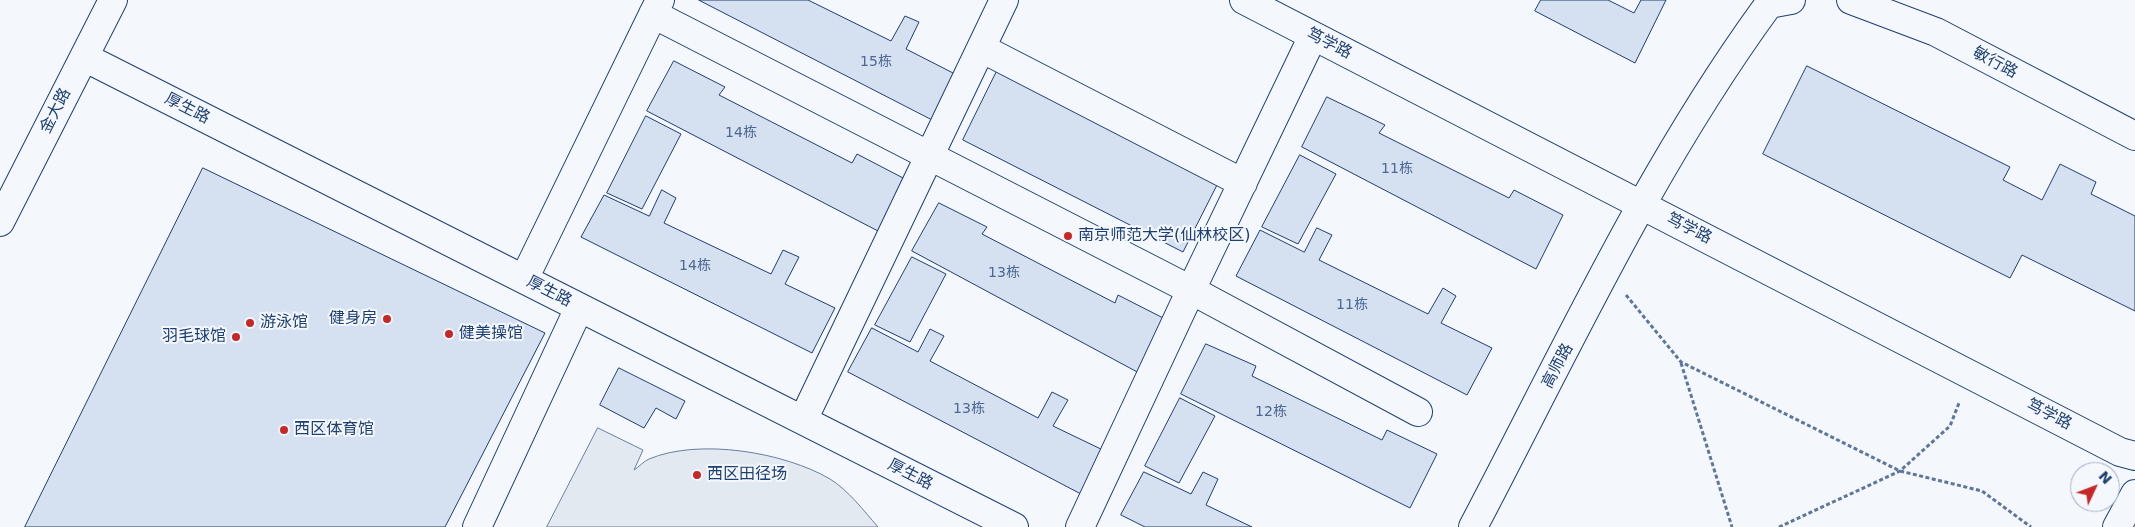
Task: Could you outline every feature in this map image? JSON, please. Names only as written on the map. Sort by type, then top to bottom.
[{"type":"street","name":"金大路","points":[[0,222],[113,0]]},
{"type":"street","points":[[803,420],[1004,0]]},
{"type":"street","name":"笃学路","points":[[1244,0],[2120,452],[2135,456]]},
{"type":"street","points":[[1642,205],[1673,147],[1733,53],[1769,4],[1791,0]]},
{"type":"street","name":"敏行路","points":[[1851,0],[1936,32],[2135,136]]},
{"type":"street","points":[[524,279],[656,7],[1418,412]]},
{"type":"street","points":[[1080,527],[1313,36]]},
{"type":"street","points":[[982,48],[1244,183]]},
{"type":"street","name":"厚生路","points":[[84,57],[1014,527]]},
{"type":"street","name":"高师路","points":[[1473,527],[1642,205]]},
{"type":"street","points":[[477,527],[579,308]]},
{"type":"street","points":[[2118,527],[2135,494]]},
{"type":"path","points":[[1607,271],[1681,362],[1732,527]]},
{"type":"path","points":[[1681,362],[1900,471],[1982,491],[2031,527]]},
{"type":"path","points":[[1779,527],[1787,525],[1900,471],[1950,426],[1970,374]]},
{"type":"shaded area","name":"西区田径场","points":[[598,428],[643,450],[634,470],[649,459],[692,449],[741,451],[766,455],[789,462],[811,470],[837,484],[856,501],[878,527],[547,527]]},
{"type":"building","points":[[699,0],[808,0],[891,41],[905,16],[919,22],[906,49],[957,75],[933,120]]},
{"type":"building","points":[[1541,0],[1608,0],[1634,13],[1641,0],[1666,0],[1635,63],[1535,11]]},
{"type":"building","points":[[674,61],[725,87],[719,95],[852,163],[857,154],[905,179],[878,231],[647,111]]},
{"type":"building","points":[[1807,66],[2010,167],[2003,180],[2042,200],[2060,164],[2096,182],[2091,194],[2135,216],[2135,311],[2022,255],[2010,278],[1763,154]]},
{"type":"building","points":[[997,71],[1218,183],[1183,252],[963,140]]},
{"type":"building","points":[[1327,97],[1385,125],[1379,133],[1509,198],[1514,190],[1563,215],[1536,269],[1302,147]]},
{"type":"building","points":[[646,116],[681,134],[642,209],[607,193]]},
{"type":"building","points":[[1300,155],[1336,174],[1298,244],[1262,227]]},
{"type":"building","name":"西区体育馆","points":[[203,168],[545,333],[445,527],[25,527]]},
{"type":"building","points":[[662,190],[676,198],[664,223],[771,274],[783,250],[799,257],[785,284],[835,308],[812,353],[581,237],[604,195],[649,216]]},
{"type":"building","points":[[939,203],[987,227],[982,234],[1115,303],[1118,295],[1169,321],[1141,374],[912,251]]},
{"type":"building","points":[[1317,228],[1332,235],[1319,260],[1428,314],[1443,288],[1456,296],[1441,323],[1492,348],[1467,395],[1236,276],[1260,230],[1304,252]]},
{"type":"building","points":[[912,257],[946,274],[910,342],[875,325]]},
{"type":"building","points":[[872,328],[918,352],[930,329],[944,336],[930,361],[1038,418],[1052,392],[1068,400],[1053,426],[1105,451],[1081,494],[848,372]]},
{"type":"building","points":[[1206,344],[1256,366],[1252,376],[1382,440],[1387,430],[1437,454],[1410,508],[1181,394]]},
{"type":"building","points":[[619,368],[685,401],[676,419],[656,408],[644,428],[600,405]]},
{"type":"building","points":[[1180,398],[1215,416],[1179,483],[1145,466]]},
{"type":"building","points":[[1144,472],[1191,494],[1203,472],[1218,479],[1206,505],[1252,527],[1145,527],[1121,515]]},
{"type":"place","name":"南京师范大学(仙林校区)","points":[[1068,236]]},
{"type":"place","name":"健身房","points":[[387,319]]},
{"type":"place","name":"游泳馆","points":[[250,323]]},
{"type":"place","name":"健美操馆","points":[[449,334]]},
{"type":"place","name":"羽毛球馆","points":[[236,337]]},
{"type":"place","name":"西区体育馆","points":[[284,430]]},
{"type":"place","name":"西区田径场","points":[[697,475]]}]
